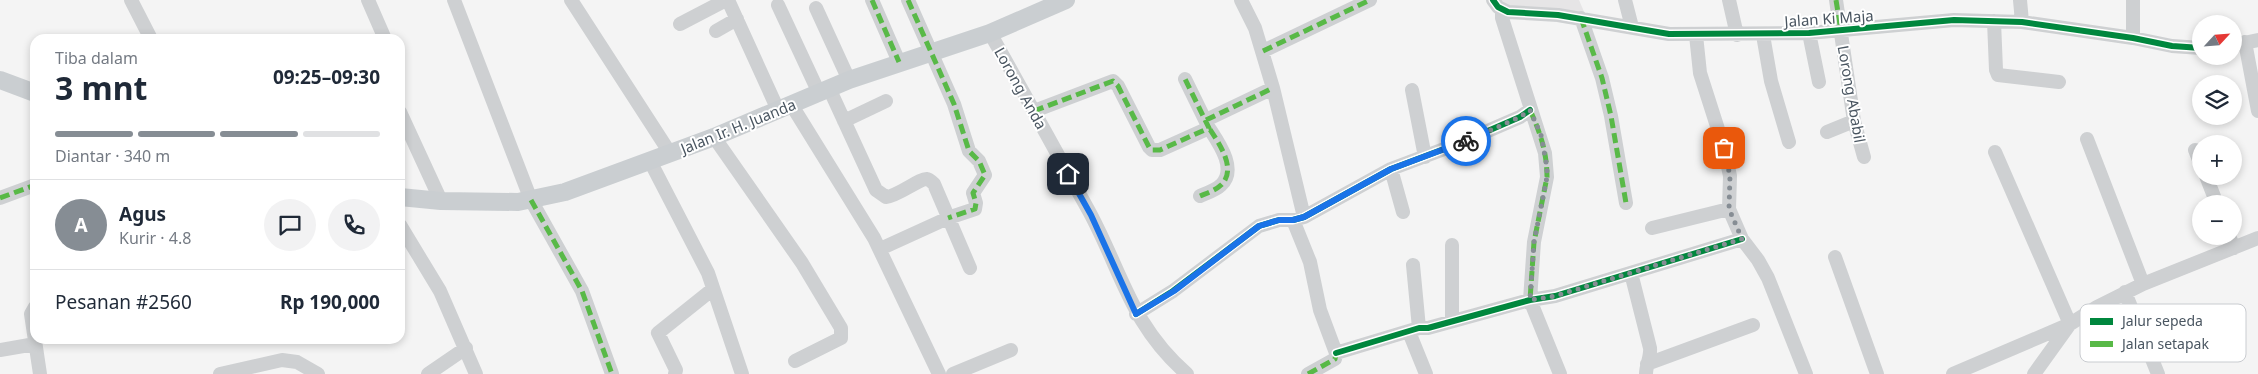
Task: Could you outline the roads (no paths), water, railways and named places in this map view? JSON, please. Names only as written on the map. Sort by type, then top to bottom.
[{"type":"main road","name":"Jalan Ir. H. Juanda","points":[[405,197],[441,201],[518,202],[565,192],[714,137],[849,80],[990,33],[1066,0]]},
{"type":"main road","points":[[1,84],[30,92]]},
{"type":"street","points":[[131,0],[148,34]]},
{"type":"street","points":[[368,0],[383,34]]},
{"type":"street","points":[[454,0],[531,200],[582,291],[612,374]]},
{"type":"street","points":[[571,0],[670,154]]},
{"type":"street","points":[[680,24],[727,0],[784,107],[880,249],[939,374]]},
{"type":"street","points":[[872,0],[899,62]]},
{"type":"street","points":[[880,249],[948,218],[975,209],[976,202],[973,193],[985,175],[979,161],[969,151],[954,104],[908,0]]},
{"type":"street","points":[[1241,0],[1256,28],[1273,88],[1298,218],[1320,310],[1336,353],[1335,359],[1331,363],[1308,374]]},
{"type":"street","points":[[1263,51],[1370,0]]},
{"type":"street","points":[[1625,0],[1632,27]]},
{"type":"street","points":[[1729,0],[1737,35]]},
{"type":"street","name":"Lorong Ababil","points":[[1836,0],[1854,122],[1864,157]]},
{"type":"street","points":[[2020,0],[2022,22]]},
{"type":"street","points":[[2133,0],[2133,38]]},
{"type":"street","points":[[778,5],[824,90],[844,121],[880,194],[886,197],[895,196],[926,179],[934,184],[970,268]]},
{"type":"street","points":[[1498,5],[1530,110],[1541,135],[1547,167],[1547,177],[1534,242],[1530,300],[1560,374]]},
{"type":"street","name":"Jalan Ki Maja","points":[[1498,5],[1670,34],[1763,35],[1841,31],[1954,20],[1994,21],[2022,22],[2133,38],[2172,46],[2192,47]]},
{"type":"street","points":[[816,8],[849,80]]},
{"type":"street","points":[[1581,18],[1602,78],[1611,116],[1626,203]]},
{"type":"street","points":[[716,31],[737,19]]},
{"type":"street","points":[[1994,21],[1996,70],[1998,75],[2059,82]]},
{"type":"street","name":"Lorong Anda","points":[[990,33],[1091,215],[1136,314],[1168,357],[1187,374]]},
{"type":"street","points":[[1808,33],[1819,82]]},
{"type":"street","points":[[1696,35],[1700,73],[1722,139],[1730,176],[1729,209],[1742,239],[1758,260],[1768,278],[1806,374]]},
{"type":"street","points":[[1763,35],[1771,81],[1789,142]]},
{"type":"street","points":[[2246,42],[2258,111]]},
{"type":"street","points":[[1185,79],[1226,159],[1227,173],[1221,185],[1200,196]]},
{"type":"street","points":[[1034,111],[1113,81],[1118,86],[1152,150],[1160,150],[1273,88]]},
{"type":"street","points":[[1412,90],[1425,157]]},
{"type":"street","points":[[844,121],[886,100]]},
{"type":"street","points":[[1136,314],[1174,291],[1259,226],[1279,220],[1298,218],[1391,169],[1425,157],[1520,117],[1530,110]]},
{"type":"street","points":[[1827,132],[1854,122]]},
{"type":"street","points":[[405,123],[441,201]]},
{"type":"street","points":[[714,137],[802,263],[841,328],[841,338],[795,361]]},
{"type":"street","points":[[2087,139],[2143,284]]},
{"type":"street","points":[[1995,152],[2070,324]]},
{"type":"street","points":[[650,161],[698,254],[713,289],[742,374]]},
{"type":"street","points":[[1391,169],[1403,212]]},
{"type":"street","points":[[0,198],[30,187]]},
{"type":"street","points":[[1652,228],[1729,209]]},
{"type":"street","points":[[405,233],[440,291],[476,374]]},
{"type":"street","points":[[2242,240],[2258,238]]},
{"type":"street","points":[[1336,353],[1452,320],[1530,300],[1555,296],[1742,239]]},
{"type":"street","points":[[1452,245],[1452,320]]},
{"type":"street","points":[[2104,304],[2125,292],[2226,245]]},
{"type":"street","points":[[1835,257],[1877,374]]},
{"type":"street","points":[[1413,265],[1414,330],[1426,374]]},
{"type":"street","points":[[1631,273],[1650,348],[1651,354],[1647,369]]},
{"type":"street","points":[[675,374],[676,370],[658,333],[713,289]]},
{"type":"street","points":[[2125,292],[2130,304]]},
{"type":"street","points":[[1953,374],[2080,318]]},
{"type":"street","points":[[2034,374],[2070,324]]},
{"type":"street","points":[[1647,369],[1753,325]]},
{"type":"street","points":[[0,350],[35,344],[40,374]]},
{"type":"street","points":[[428,374],[466,348]]},
{"type":"street","points":[[953,374],[1011,350]]},
{"type":"street","points":[[220,374],[282,360],[297,362],[318,374]]},
{"type":"street","points":[[2153,362],[2158,374]]}]
